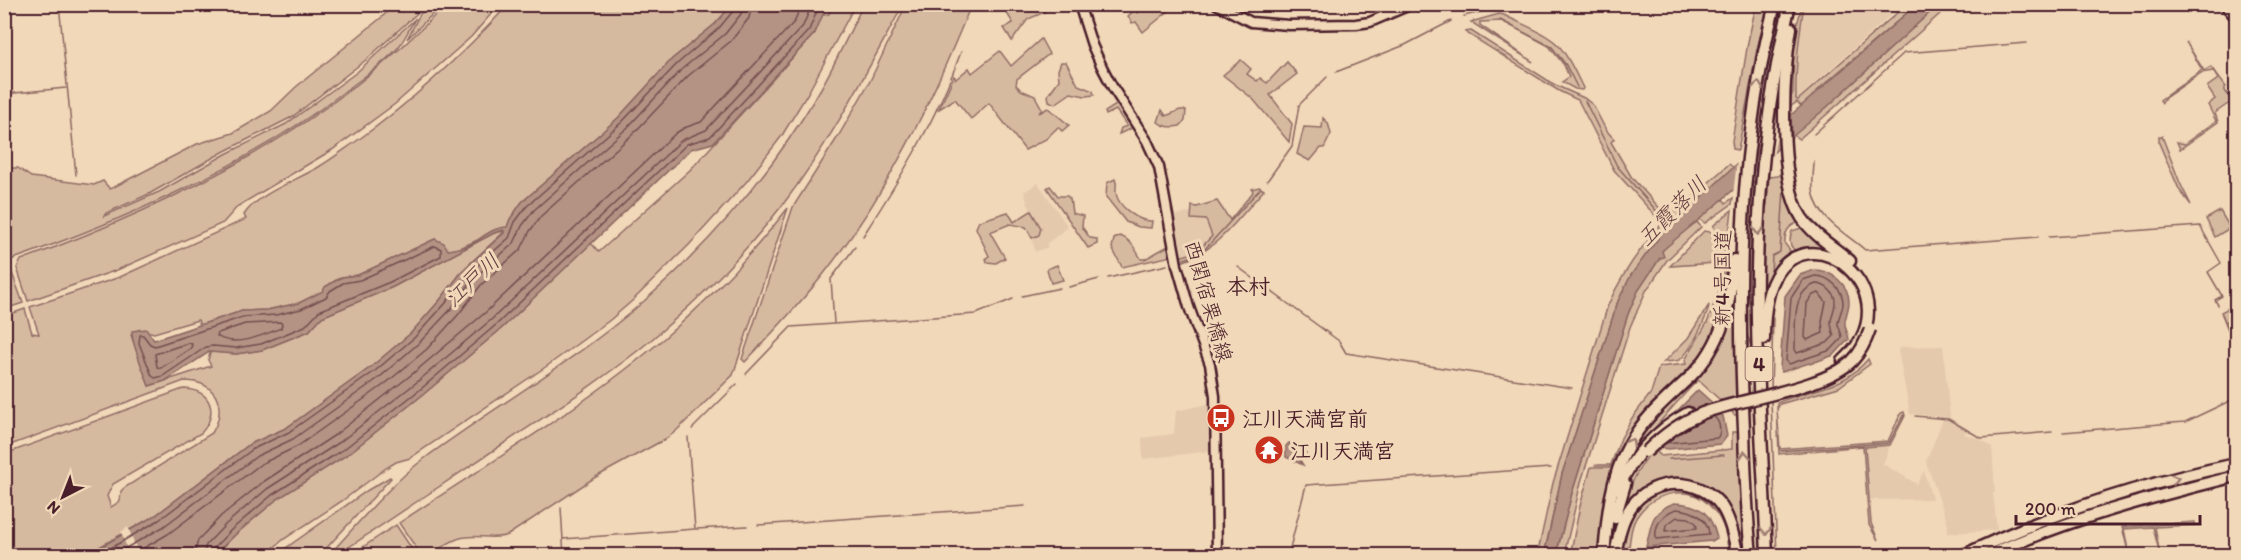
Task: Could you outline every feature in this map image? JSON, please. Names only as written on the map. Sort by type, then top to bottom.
[{"type":"highway","name":"新4号国道","points":[[1750,555],[1741,379],[1740,300],[1745,189],[1758,83],[1775,4]]},
{"type":"highway","name":"新4号国道","points":[[1767,555],[1757,321],[1758,232],[1767,128],[1776,67],[1790,4]]},
{"type":"highway","points":[[1608,518],[1626,472],[1644,450],[1674,428],[1702,414],[1813,382],[1838,372],[1858,354],[1868,329],[1873,309],[1872,298],[1865,280],[1852,264],[1816,234],[1801,216],[1793,197],[1784,104],[1787,56],[1796,4]]},
{"type":"highway","points":[[1604,555],[1617,471],[1629,444],[1645,421],[1698,369],[1719,336],[1730,301],[1745,189]]},
{"type":"highway","points":[[1764,492],[1767,462],[1765,314],[1770,290],[1778,273],[1791,261],[1807,255],[1828,256],[1844,263],[1854,273],[1863,289],[1867,306],[1868,329]]},
{"type":"highway","points":[[1613,555],[1613,531],[1618,502],[1644,450]]},
{"type":"highway","points":[[1962,555],[2009,534],[2098,501],[2236,464]]},
{"type":"highway","points":[[1987,555],[2081,518],[2181,489],[2236,476]]},
{"type":"highway","points":[[1613,555],[1630,508],[1652,489],[1665,484],[1678,483],[1700,488],[1710,494],[1728,517],[1738,555]]},
{"type":"main road","name":"西関宿栗橋線","points":[[1079,4],[1089,37],[1102,67],[1157,161],[1177,265],[1189,307],[1210,364],[1215,396],[1216,555]]},
{"type":"main road","points":[[1215,4],[1251,22],[1300,25],[1370,22],[1412,4]]},
{"type":"main road","points":[[2224,4],[2236,18]]},
{"type":"shaded area","points":[[446,4],[499,5],[471,37],[395,104],[332,150],[238,206],[223,223],[117,270],[28,301],[17,268],[21,260],[137,213],[248,157],[302,124],[353,88],[401,48]]},
{"type":"shaded area","points":[[394,5],[426,5],[367,59],[292,117],[104,216],[159,192],[226,154],[286,124],[357,72],[416,18],[402,42],[390,56],[309,117],[226,167],[183,189],[95,228],[5,262],[5,168],[18,168],[31,177],[94,185],[103,181],[110,189],[197,144],[233,133],[271,111],[296,87]]},
{"type":"shaded area","points":[[431,5],[442,5],[407,39],[420,14]]},
{"type":"shaded area","points":[[508,5],[732,5],[715,24],[672,59],[618,118],[522,202],[510,219],[507,228],[496,233],[505,231],[464,269],[411,333],[371,367],[286,428],[250,444],[156,515],[85,555],[5,555],[5,454],[183,389],[201,393],[210,404],[211,411],[207,426],[201,433],[113,484],[107,496],[111,507],[120,501],[121,491],[124,488],[212,433],[217,423],[219,405],[211,390],[204,385],[184,381],[5,447],[5,316],[25,309],[32,333],[39,334],[30,307],[120,277],[246,219],[244,215],[258,201],[277,188],[327,162],[399,109],[473,42]],"holes":[[[491,235],[393,287],[321,317],[309,331],[262,350],[236,354],[210,353],[208,360],[211,366],[149,386],[131,335],[140,329],[154,333],[198,320],[200,325],[242,311],[267,310],[299,303],[324,291],[325,287],[341,277],[358,275],[435,239],[448,250],[454,250]]]},
{"type":"shaded area","points":[[832,5],[855,5],[808,93],[781,137],[747,181],[689,245],[632,301],[547,366],[410,458],[386,468],[342,501],[284,539],[265,555],[214,556],[276,500],[348,454],[425,393],[501,329],[591,243],[599,252],[691,169],[815,33],[821,15],[829,14]]},
{"type":"shaded area","points":[[863,5],[903,5],[847,106],[801,179],[754,240],[721,275],[651,340],[597,381],[337,555],[329,555],[387,492],[425,458],[590,344],[643,302],[693,255],[740,203],[783,148],[820,90]]},
{"type":"shaded area","points":[[906,5],[971,5],[924,112],[888,180],[846,245],[813,287],[745,362],[742,359],[793,207],[870,81]]},
{"type":"shaded area","points":[[1002,5],[1015,5],[1018,10],[1040,5],[1045,12],[1028,19],[1012,41],[1004,28],[1013,23]]},
{"type":"shaded area","points":[[1149,5],[1176,5],[1143,32],[1136,22],[1132,23],[1128,16],[1135,10],[1138,13]]},
{"type":"shaded area","points":[[1756,5],[1768,5],[1757,49],[1738,150],[1733,149],[1732,141]]},
{"type":"shaded area","points":[[1802,5],[1804,5],[1796,75],[1796,99],[1798,100],[1906,5],[1916,5],[1822,86],[1802,107],[1797,102],[1790,107],[1793,92],[1794,37]]},
{"type":"shaded area","points":[[1804,5],[1902,5],[1796,100],[1797,53]]},
{"type":"shaded area","points":[[1938,5],[1950,5],[1799,139],[1793,135],[1827,107]]},
{"type":"shaded area","points":[[1499,14],[1540,32],[1559,46],[1572,66],[1582,90],[1562,82],[1569,77],[1564,65],[1549,46],[1502,21],[1480,22],[1480,25],[1533,62],[1471,22]]},
{"type":"shaded area","points":[[1471,31],[1555,85],[1584,98],[1593,105],[1606,130],[1614,139],[1611,142],[1632,178],[1666,215],[1660,221],[1614,170],[1578,100],[1559,91],[1465,32]]},
{"type":"shaded area","points":[[1041,39],[1049,54],[1017,79],[1016,85],[1021,90],[1035,96],[1042,109],[1039,113],[1048,108],[1069,125],[1062,131],[1058,127],[1046,139],[1025,150],[989,103],[971,119],[955,99],[939,109],[954,76],[956,79],[969,68],[972,73],[1000,51],[1011,66]]},
{"type":"shaded area","points":[[2186,42],[2204,71],[2211,67],[2226,87],[2224,89],[2236,108],[2228,104],[2215,113],[2218,122],[2180,149],[2177,142],[2184,144],[2216,121],[2208,105],[2215,99],[2207,87],[2218,79],[2213,71],[2201,73],[2165,98],[2162,103],[2160,100],[2202,70]]},
{"type":"shaded area","points":[[1241,60],[1251,69],[1247,74],[1257,81],[1260,78],[1267,83],[1287,62],[1297,74],[1270,95],[1292,124],[1289,142],[1253,99],[1223,75]]},
{"type":"shaded area","points":[[1061,62],[1066,62],[1078,85],[1093,91],[1094,95],[1071,93],[1055,104],[1049,101],[1048,95],[1059,80],[1058,70]]},
{"type":"shaded area","points":[[1119,103],[1134,124],[1132,128],[1119,134],[1121,128],[1127,126],[1116,110],[1106,115],[1105,112]]},
{"type":"shaded area","points":[[1162,110],[1166,116],[1186,110],[1185,121],[1180,126],[1163,125],[1158,122]]},
{"type":"shaded area","points":[[1323,118],[1328,123],[1331,134],[1324,148],[1321,148],[1310,161],[1297,154],[1304,127],[1322,128]]},
{"type":"shaded area","points":[[2159,136],[2162,136],[2191,205],[2179,189],[2159,143]]},
{"type":"shaded area","points":[[1729,164],[1734,168],[1729,174],[1688,209],[1684,205]]},
{"type":"shaded area","points":[[1783,170],[1802,222],[1791,227],[1785,236],[1785,244],[1794,256],[1788,259],[1762,322],[1761,267],[1765,205],[1767,205],[1769,177],[1778,176]]},
{"type":"shaded area","points":[[1759,177],[1753,311],[1745,286],[1750,185]]},
{"type":"shaded area","points":[[1115,179],[1116,193],[1121,203],[1135,216],[1152,221],[1151,228],[1139,227],[1126,222],[1106,197],[1107,183]]},
{"type":"shaded area","points":[[1038,183],[1068,227],[1046,244],[1048,247],[1035,252],[1032,238],[1039,235],[1041,228],[1024,192]]},
{"type":"shaded area","points":[[1050,186],[1058,196],[1067,196],[1070,199],[1072,213],[1083,216],[1082,227],[1090,238],[1097,239],[1097,244],[1088,248],[1047,188]]},
{"type":"shaded area","points":[[1259,187],[1264,190],[1216,242],[1194,257],[1181,262],[1179,257],[1197,252],[1212,236],[1206,220],[1191,219],[1192,206],[1197,207],[1217,201],[1230,220],[1253,192],[1252,189]]},
{"type":"shaded area","points":[[1733,198],[1732,204],[1705,223],[1699,219],[1723,199],[1726,203]]},
{"type":"shaded area","points":[[788,208],[733,375],[676,431],[594,478],[508,535],[466,537],[426,555],[421,555],[399,523],[566,413],[662,340],[744,260]]},
{"type":"shaded area","points":[[1676,209],[1685,212],[1647,253],[1618,301],[1562,474],[1544,555],[1537,556],[1553,483],[1608,305],[1638,254]]},
{"type":"shaded area","points":[[1732,210],[1722,278],[1724,242],[1713,226]]},
{"type":"shaded area","points":[[1031,211],[1041,228],[1039,235],[1032,238],[1026,227],[1010,224],[990,232],[1005,258],[996,263],[987,262],[986,258],[989,256],[976,228],[979,221],[1008,212],[1014,222]]},
{"type":"shaded area","points":[[2220,211],[2230,228],[2215,237],[2206,219]]},
{"type":"shaded area","points":[[1192,212],[1192,219],[1206,220],[1213,236],[1197,252],[1179,257],[1172,216]]},
{"type":"shaded area","points":[[1697,222],[1701,227],[1667,260],[1646,291],[1630,327],[1581,482],[1564,555],[1556,556],[1572,493],[1628,314],[1638,291],[1662,255],[1662,251],[1685,229]]},
{"type":"shaded area","points":[[1804,227],[1831,253],[1809,254],[1795,251],[1791,247],[1792,231]]},
{"type":"shaded area","points":[[1704,231],[1710,232],[1719,240],[1719,257],[1716,263],[1670,266]]},
{"type":"shaded area","points":[[1119,236],[1135,248],[1141,259],[1170,245],[1172,256],[1122,267],[1112,248],[1114,239]]},
{"type":"shaded area","points":[[5,265],[11,270],[23,303],[5,309]]},
{"type":"shaded area","points":[[1057,265],[1063,280],[1051,283],[1047,269]]},
{"type":"shaded area","points":[[1727,286],[1726,299],[1713,338],[1703,354],[1661,397],[1619,454],[1606,497],[1597,555],[1570,556],[1591,467],[1610,467],[1621,438],[1632,418],[1651,393],[1659,367],[1686,364],[1685,360],[1707,323],[1720,288]]},
{"type":"shaded area","points":[[1732,301],[1735,301],[1738,415],[1734,415],[1698,380],[1628,460],[1626,459],[1646,426],[1696,375]]},
{"type":"shaded area","points":[[2236,304],[2236,340],[2234,341],[2221,312]]},
{"type":"shaded area","points":[[1709,305],[1702,325],[1688,350],[1679,360],[1664,362],[1688,338]]},
{"type":"shaded area","points":[[1744,323],[1753,353],[1753,366],[1746,366]]},
{"type":"shaded area","points":[[1943,346],[1950,418],[1967,428],[1964,434],[1980,439],[1992,447],[1997,530],[1948,533],[1948,524],[1926,462],[1944,417],[1910,414],[1898,350],[1902,347]]},
{"type":"shaded area","points":[[1868,359],[1870,364],[1839,387],[1780,404],[1777,409],[1777,403],[1837,383],[1848,377]]},
{"type":"shaded area","points":[[1208,404],[1210,451],[1143,459],[1142,438],[1174,434],[1176,411]]},
{"type":"shaded area","points":[[1904,412],[1905,416],[1890,445],[1865,447],[1871,523],[1878,540],[1869,525],[1863,446],[1779,454],[1777,414],[1780,449],[1888,441],[1901,413]]},
{"type":"shaded area","points":[[1732,432],[1738,432],[1742,536],[1737,537],[1719,498],[1662,482],[1620,521],[1632,483],[1654,449],[1661,456],[1732,449]]},
{"type":"shaded area","points":[[1890,445],[1883,464],[1917,484],[1924,471],[1932,499],[1868,500],[1864,446]]},
{"type":"shaded area","points":[[390,477],[320,555],[276,555],[368,490]]},
{"type":"shaded area","points":[[1672,488],[1699,495],[1715,506],[1721,514],[1733,550],[1728,550],[1723,527],[1711,507],[1694,495],[1673,493],[1654,500],[1638,515],[1633,524],[1628,555],[1620,554],[1628,521],[1637,506],[1649,495]]},
{"type":"shaded area","points":[[2195,522],[2195,525],[2155,527],[2160,555],[2153,527],[2124,529],[2129,555],[2122,527]]},
{"type":"shaded area","points":[[396,525],[416,555],[351,555]]},
{"type":"water","name":"江戸川","points":[[732,5],[827,5],[815,33],[713,143],[691,149],[501,329],[348,454],[276,500],[214,555],[85,556],[156,515],[250,444],[286,428],[371,367],[411,333],[464,269],[505,232],[503,230],[494,233],[393,287],[322,317],[309,331],[262,350],[236,354],[209,352],[165,381],[149,386],[135,349],[132,331],[146,329],[154,340],[242,311],[267,310],[299,303],[323,291],[325,287],[342,277],[358,275],[435,239],[444,243],[448,250],[467,246],[491,231],[507,227],[522,202],[618,118],[672,59],[715,24]]},
{"type":"water","points":[[1916,5],[1938,5],[1792,137],[1791,115]]},
{"type":"water","points":[[1782,123],[1783,144],[1662,251],[1664,257],[1660,258],[1638,291],[1628,314],[1572,493],[1556,555],[1544,556],[1562,474],[1618,301],[1631,275],[1662,233]]},
{"type":"water","points":[[1814,270],[1833,275],[1846,289],[1849,302],[1845,323],[1849,339],[1834,355],[1782,372],[1780,368],[1785,296],[1800,275]]},
{"type":"water","points":[[1698,390],[1717,407],[1717,411],[1723,416],[1727,436],[1721,444],[1662,448],[1653,440],[1672,416]]},
{"type":"water","points":[[1289,443],[1306,453],[1305,456],[1298,457],[1303,465],[1286,457],[1286,446]]},
{"type":"water","points":[[1674,503],[1691,505],[1703,511],[1712,522],[1717,538],[1712,541],[1646,547],[1656,515]]},
{"type":"pier","points":[[1779,122],[1773,157],[1755,174],[1758,141]]},
{"type":"pier","points":[[1757,142],[1754,175],[1733,194],[1737,161]]},
{"type":"pier","points":[[128,527],[139,555],[129,555],[121,532]]},
{"type":"waterway","points":[[59,4],[76,175]]},
{"type":"waterway","points":[[1464,16],[1514,4]]},
{"type":"waterway","points":[[1500,20],[1552,47],[1566,65],[1577,87]]},
{"type":"waterway","points":[[1336,72],[1405,45],[1451,21]]},
{"type":"waterway","points":[[1814,134],[1904,53],[2027,43]]},
{"type":"waterway","points":[[863,236],[904,170],[929,124],[961,52]]},
{"type":"waterway","points":[[1267,181],[1292,146],[1299,105],[1327,77]]},
{"type":"waterway","points":[[4,94],[66,88]]},
{"type":"waterway","name":"五霞落川","points":[[1585,101],[1617,166],[1661,216]]},
{"type":"waterway","points":[[1814,161],[1813,187],[1817,204],[1828,220],[1865,250],[2038,237]]},
{"type":"waterway","points":[[1764,293],[1771,273],[1772,256],[1780,252],[1784,189],[1781,175]]},
{"type":"waterway","points":[[1184,259],[1197,255],[1205,249],[1260,189]]},
{"type":"waterway","points":[[2049,237],[2200,226],[2221,263],[2208,272],[2222,296],[2215,300],[2218,305]]},
{"type":"waterway","points":[[834,323],[831,279],[855,247]]},
{"type":"waterway","points":[[1108,278],[1167,265]]},
{"type":"waterway","points":[[1238,267],[1339,341],[1346,353],[1572,388]]},
{"type":"waterway","points":[[1069,287],[1099,279]]},
{"type":"waterway","points":[[1022,296],[1060,288]]},
{"type":"waterway","points":[[746,374],[791,327],[976,314],[1013,299]]},
{"type":"waterway","points":[[2222,314],[2236,351]]},
{"type":"waterway","points":[[1771,390],[1773,318]]},
{"type":"waterway","points":[[692,429],[737,384]]},
{"type":"waterway","points":[[2063,432],[2185,422],[2236,398]]},
{"type":"waterway","points":[[1771,401],[1777,556]]},
{"type":"waterway","points":[[1781,451],[1889,443],[1904,415]]},
{"type":"waterway","points":[[1915,416],[1948,419],[1981,438],[2052,432]]},
{"type":"waterway","points":[[563,539],[695,529],[688,437]]},
{"type":"waterway","points":[[1669,459],[1724,455]]},
{"type":"waterway","points":[[1595,465],[1610,465]]},
{"type":"waterway","points":[[1288,556],[1306,485],[1551,468]]},
{"type":"waterway","points":[[758,525],[1025,506]]},
{"type":"waterway","points":[[561,508],[564,556]]},
{"type":"waterway","points":[[696,529],[747,526]]},
{"type":"place","name":"江川天満宮前","points":[[1221,418]]},
{"type":"place","name":"江川天満宮","points":[[1269,450]]},
{"type":"district","name":"本村","points":[[1248,286]]}]
